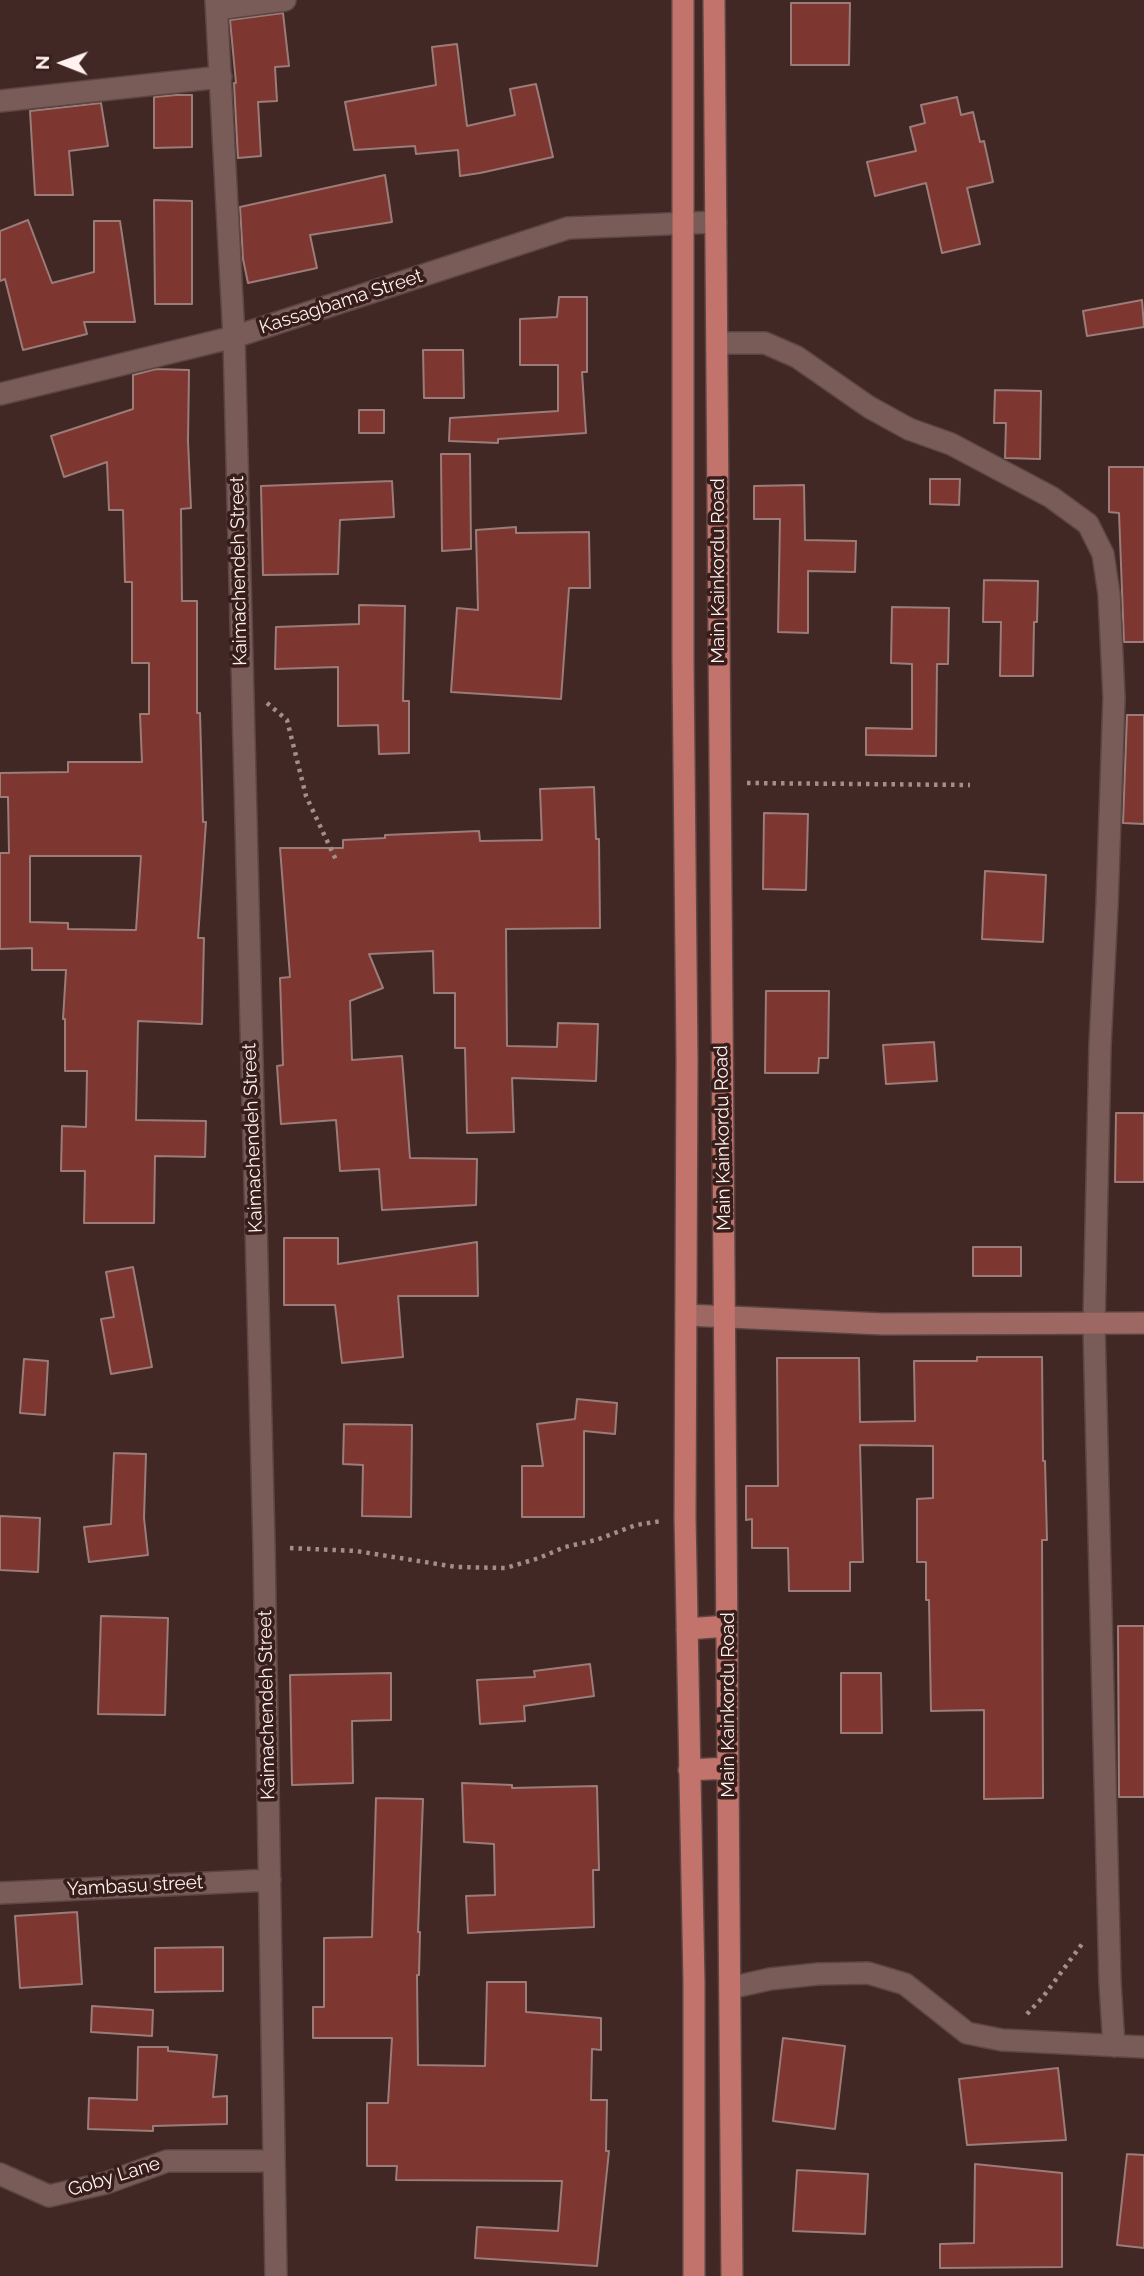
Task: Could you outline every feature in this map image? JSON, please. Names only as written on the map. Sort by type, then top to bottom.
[{"type":"main road","points":[[682,0],[683,662],[687,1058],[685,1517],[694,1983],[694,2276]]},
{"type":"main road","name":"Main Kainkordu Road","points":[[714,0],[732,2276]]},
{"type":"main road","points":[[683,662],[718,661]]},
{"type":"main road","points":[[686,1315],[883,1324],[1144,1323]]},
{"type":"main road","points":[[687,1629],[727,1626]]},
{"type":"main road","points":[[689,1770],[729,1768]]},
{"type":"street","points":[[217,5],[285,0]]},
{"type":"street","name":"Kaimachendeh Street","points":[[217,5],[234,338],[264,1546],[276,2276]]},
{"type":"street","points":[[0,101],[221,77]]},
{"type":"street","name":"Kassagbama Street","points":[[0,394],[234,338],[568,228],[716,222]]},
{"type":"street","points":[[717,343],[765,343],[797,357],[869,407],[909,429],[951,444],[1051,497],[1088,524],[1103,554],[1109,594],[1114,698],[1100,1046],[1094,1325],[1114,2046]]},
{"type":"street","name":"Yambasu street","points":[[0,1893],[270,1880]]},
{"type":"street","points":[[730,1988],[770,1979],[868,1973],[905,1984],[967,2033],[1002,2040],[1144,2047]]},
{"type":"street","name":"Goby Lane","points":[[0,2174],[49,2196],[106,2183],[167,2161],[274,2161]]},
{"type":"path","points":[[242,691],[272,705],[287,720],[306,796],[337,862]]},
{"type":"path","points":[[720,782],[970,785]]},
{"type":"path","points":[[264,1546],[356,1551],[456,1567],[506,1568],[636,1525],[685,1517]]},
{"type":"path","points":[[1002,2040],[1043,1997],[1110,1907]]},
{"type":"building","points":[[791,3],[850,3],[849,65],[791,65]]},
{"type":"building","points":[[283,13],[289,66],[275,67],[277,101],[258,102],[261,156],[238,158],[236,83],[230,20]]},
{"type":"building","points":[[457,44],[467,126],[515,115],[510,89],[536,84],[553,157],[460,176],[458,150],[416,154],[415,146],[354,150],[345,102],[436,85],[432,47]]},
{"type":"building","points":[[192,95],[192,147],[154,148],[154,97]]},
{"type":"building","points":[[957,97],[961,115],[973,112],[980,142],[984,141],[993,182],[967,188],[980,244],[942,253],[926,183],[875,196],[867,162],[916,151],[910,127],[925,123],[921,105]]},
{"type":"building","points":[[101,103],[108,146],[69,151],[73,195],[35,195],[30,111]]},
{"type":"building","points":[[385,175],[392,222],[310,235],[317,268],[248,283],[243,259],[240,207]]},
{"type":"building","points":[[154,200],[192,201],[192,304],[155,304]]},
{"type":"building","points":[[28,220],[52,283],[94,272],[94,221],[120,221],[135,322],[84,322],[87,334],[23,350],[5,279],[0,281],[0,231]]},
{"type":"building","points":[[559,297],[587,297],[587,372],[582,372],[586,433],[498,439],[498,443],[449,441],[450,418],[558,411],[558,365],[520,365],[520,319],[557,317]]},
{"type":"building","points":[[1142,300],[1144,327],[1087,336],[1083,311]]},
{"type":"building","points":[[423,350],[463,350],[464,398],[424,398]]},
{"type":"building","points":[[156,369],[189,370],[191,508],[181,509],[182,601],[197,601],[197,713],[200,713],[203,822],[206,822],[198,938],[204,938],[202,1024],[138,1021],[136,1120],[206,1121],[205,1157],[155,1156],[154,1223],[84,1223],[85,1171],[61,1171],[62,1126],[86,1127],[87,1071],[65,1071],[63,1019],[66,970],[32,970],[32,948],[0,949],[0,853],[9,853],[8,797],[0,797],[0,773],[68,772],[68,762],[142,762],[140,714],[149,714],[149,663],[132,663],[132,582],[125,582],[123,510],[109,510],[107,462],[64,477],[51,436],[133,409],[133,375]],"holes":[[[30,856],[141,856],[136,930],[68,929],[68,923],[30,922]]]},
{"type":"building","points":[[995,390],[1041,391],[1040,459],[1005,458],[1006,423],[994,423]]},
{"type":"building","points":[[359,410],[384,410],[384,433],[359,433]]},
{"type":"building","points":[[441,454],[470,454],[471,549],[442,551]]},
{"type":"building","points":[[1109,467],[1144,467],[1144,642],[1124,642],[1119,513],[1109,512]]},
{"type":"building","points":[[930,479],[960,479],[959,505],[930,504]]},
{"type":"building","points":[[392,481],[394,517],[340,520],[338,574],[263,575],[261,486]]},
{"type":"building","points":[[804,485],[805,540],[856,541],[855,572],[808,571],[808,633],[778,632],[780,519],[754,519],[754,486]]},
{"type":"building","points":[[516,527],[516,533],[589,532],[590,588],[569,588],[561,699],[451,692],[457,608],[478,610],[476,530]]},
{"type":"building","points":[[984,580],[1038,581],[1033,676],[1000,676],[1001,622],[983,622]]},
{"type":"building","points":[[359,605],[405,606],[403,701],[409,701],[409,753],[379,754],[378,725],[338,726],[338,667],[275,669],[276,627],[359,624]]},
{"type":"building","points":[[892,607],[949,608],[948,664],[937,664],[936,756],[866,755],[866,728],[912,729],[912,664],[891,663]]},
{"type":"building","points":[[1127,715],[1144,715],[1144,824],[1123,823]]},
{"type":"building","points":[[594,787],[596,839],[599,839],[600,928],[506,929],[507,1046],[557,1047],[558,1023],[598,1024],[596,1081],[512,1078],[514,1132],[467,1133],[465,1048],[455,1048],[455,993],[434,993],[433,951],[369,954],[383,988],[350,1001],[352,1060],[402,1056],[410,1158],[477,1159],[476,1205],[382,1210],[379,1169],[340,1171],[336,1120],[281,1124],[277,1066],[283,1065],[280,978],[290,977],[280,848],[343,848],[343,840],[385,838],[385,835],[479,831],[480,841],[542,840],[540,789]]},
{"type":"building","points":[[764,813],[808,814],[806,890],[763,889]]},
{"type":"building","points":[[985,871],[1046,875],[1043,942],[982,939]]},
{"type":"building","points":[[766,991],[829,991],[828,1058],[819,1058],[818,1073],[765,1073]]},
{"type":"building","points":[[934,1042],[937,1081],[886,1084],[883,1045]]},
{"type":"building","points":[[1116,1113],[1144,1113],[1144,1182],[1115,1182]]},
{"type":"building","points":[[284,1238],[338,1238],[338,1264],[477,1242],[478,1296],[398,1296],[403,1357],[342,1363],[335,1305],[284,1305]]},
{"type":"building","points":[[973,1247],[1021,1247],[1021,1276],[973,1276]]},
{"type":"building","points":[[133,1267],[152,1367],[111,1374],[101,1319],[114,1317],[106,1272]]},
{"type":"building","points":[[977,1357],[1042,1357],[1047,1540],[1042,1540],[1043,1798],[984,1799],[984,1710],[931,1711],[929,1600],[926,1600],[926,1562],[917,1562],[917,1499],[933,1498],[933,1446],[860,1445],[863,1562],[850,1562],[850,1591],[789,1591],[788,1548],[752,1548],[752,1519],[746,1520],[746,1486],[778,1486],[777,1358],[859,1358],[860,1422],[915,1421],[914,1361],[977,1361]]},
{"type":"building","points":[[24,1359],[48,1361],[45,1415],[20,1413]]},
{"type":"building","points":[[577,1399],[617,1403],[615,1434],[584,1431],[584,1517],[522,1517],[522,1466],[543,1466],[537,1424],[575,1419]]},
{"type":"building","points":[[344,1424],[412,1425],[411,1517],[362,1516],[363,1465],[343,1464]]},
{"type":"building","points":[[114,1453],[146,1454],[144,1518],[148,1555],[89,1562],[84,1527],[111,1524]]},
{"type":"building","points":[[0,1516],[40,1518],[38,1572],[0,1570]]},
{"type":"building","points":[[101,1616],[168,1618],[165,1715],[98,1714]]},
{"type":"building","points":[[1118,1626],[1144,1626],[1144,1797],[1119,1797]]},
{"type":"building","points":[[590,1664],[594,1696],[524,1706],[525,1721],[480,1724],[477,1680],[535,1677],[534,1671]]},
{"type":"building","points":[[391,1673],[391,1720],[352,1721],[353,1783],[292,1785],[290,1675]]},
{"type":"building","points":[[841,1673],[881,1673],[882,1733],[841,1733]]},
{"type":"building","points":[[462,1783],[512,1785],[512,1788],[597,1786],[599,1870],[593,1870],[594,1927],[468,1933],[466,1896],[495,1895],[494,1844],[464,1842]]},
{"type":"building","points":[[376,1798],[423,1799],[417,1975],[418,2065],[485,2066],[487,1982],[526,1982],[526,2012],[601,2018],[601,2050],[592,2049],[591,2100],[607,2100],[606,2151],[609,2151],[597,2266],[475,2258],[477,2227],[558,2231],[562,2181],[396,2180],[397,2166],[367,2166],[367,2103],[388,2103],[392,2038],[313,2038],[313,2007],[324,2007],[324,1938],[372,1937]]},
{"type":"building","points":[[77,1912],[82,1984],[20,1988],[15,1916]]},
{"type":"building","points":[[223,1947],[223,1991],[155,1992],[155,1948]]},
{"type":"building","points":[[92,2006],[153,2010],[152,2036],[91,2032]]},
{"type":"building","points":[[783,2038],[845,2046],[835,2129],[773,2121]]},
{"type":"building","points":[[138,2047],[168,2047],[168,2051],[217,2055],[213,2097],[227,2096],[227,2124],[153,2126],[153,2131],[88,2129],[89,2098],[137,2100]]},
{"type":"building","points":[[1058,2068],[1066,2140],[967,2145],[959,2079]]},
{"type":"building","points":[[1127,2154],[1144,2155],[1144,2248],[1117,2245]]},
{"type":"building","points":[[975,2164],[1062,2173],[1062,2267],[940,2268],[940,2244],[974,2243]]},
{"type":"building","points":[[797,2170],[868,2174],[865,2234],[793,2231]]}]
